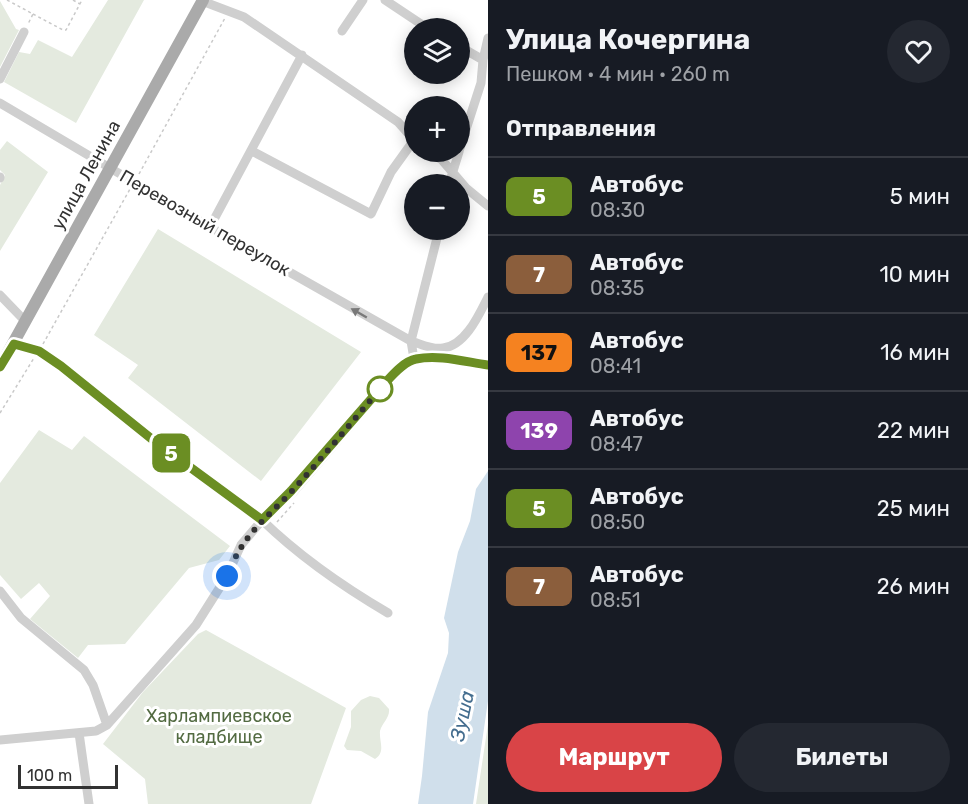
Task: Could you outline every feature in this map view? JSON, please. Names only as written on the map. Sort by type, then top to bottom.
[{"type":"main road","name":"улица Ленина","points":[[0,367],[203,1]]},
{"type":"main road","points":[[14,344],[39,351],[61,366],[153,440],[262,520],[291,491],[391,376],[414,359],[433,358],[488,365]]},
{"type":"street","points":[[342,31],[363,0]]},
{"type":"street","points":[[385,0],[412,18]]},
{"type":"street","points":[[203,1],[244,17],[398,122],[404,129]]},
{"type":"street","points":[[0,79],[24,32]]},
{"type":"street","points":[[470,118],[482,82],[483,60],[488,38]]},
{"type":"street","points":[[470,52],[483,60]]},
{"type":"street","points":[[210,227],[302,55]]},
{"type":"street","name":"Перевозный переулок","points":[[0,103],[134,183],[411,341],[429,347],[443,348],[454,344],[463,338],[488,297]]},
{"type":"street","points":[[252,151],[371,214],[391,172],[404,154]]},
{"type":"street","points":[[444,162],[466,188],[488,206]]},
{"type":"street","points":[[452,172],[455,162]]},
{"type":"street","points":[[414,359],[411,341],[436,240]]},
{"type":"street","points":[[0,295],[26,321]]},
{"type":"street","points":[[0,740],[96,731],[107,725],[196,625],[227,576],[241,545],[262,520],[325,573],[388,613]]},
{"type":"street","points":[[0,591],[21,618],[84,670],[93,685],[107,725]]},
{"type":"street","points":[[79,733],[89,804]]},
{"type":"path","points":[[8,0],[14,1],[63,30],[66,30],[82,0]]},
{"type":"path","points":[[73,0],[80,4]]},
{"type":"path","points":[[0,414],[39,351],[228,12]]},
{"type":"path","points":[[24,32],[33,14]]},
{"type":"path","points":[[271,529],[294,503]]},
{"type":"green space","points":[[108,0],[144,0],[76,123],[4,82],[19,52],[30,54],[38,40],[72,57]]},
{"type":"green space","points":[[0,1],[16,29],[19,30],[0,67]]},
{"type":"green space","points":[[7,141],[48,172],[0,251],[0,185],[5,175],[0,170],[0,150]]},
{"type":"green space","points":[[158,229],[361,352],[261,481],[128,378],[138,365],[94,335]]},
{"type":"green space","points":[[39,430],[72,450],[84,436],[230,546],[219,560],[189,568],[125,644],[88,645],[78,658],[30,619],[50,596],[39,583],[21,599],[0,575],[0,483]]},
{"type":"green space","name":"Харлампиевское кладбище","points":[[206,630],[346,708],[311,804],[148,804],[145,779],[103,744],[143,692],[198,634]]},
{"type":"green space","points":[[370,696],[379,698],[389,709],[380,731],[380,753],[375,759],[361,751],[347,750],[344,746],[351,727],[351,711],[361,700]]},
{"type":"green space","points":[[488,724],[488,804],[476,804]]},
{"type":"water","name":"Зуша","points":[[488,471],[488,701],[473,804],[418,804],[428,712],[448,653],[449,633],[444,618],[458,552],[470,521],[476,489]]},
{"type":"bus line","name":"5","points":[[0,367],[14,344],[39,351],[153,440],[262,520],[291,491],[391,376],[403,366],[414,359],[433,358],[488,365]]},
{"type":"route","points":[[227,576],[241,545],[386,382],[380,389]]}]
